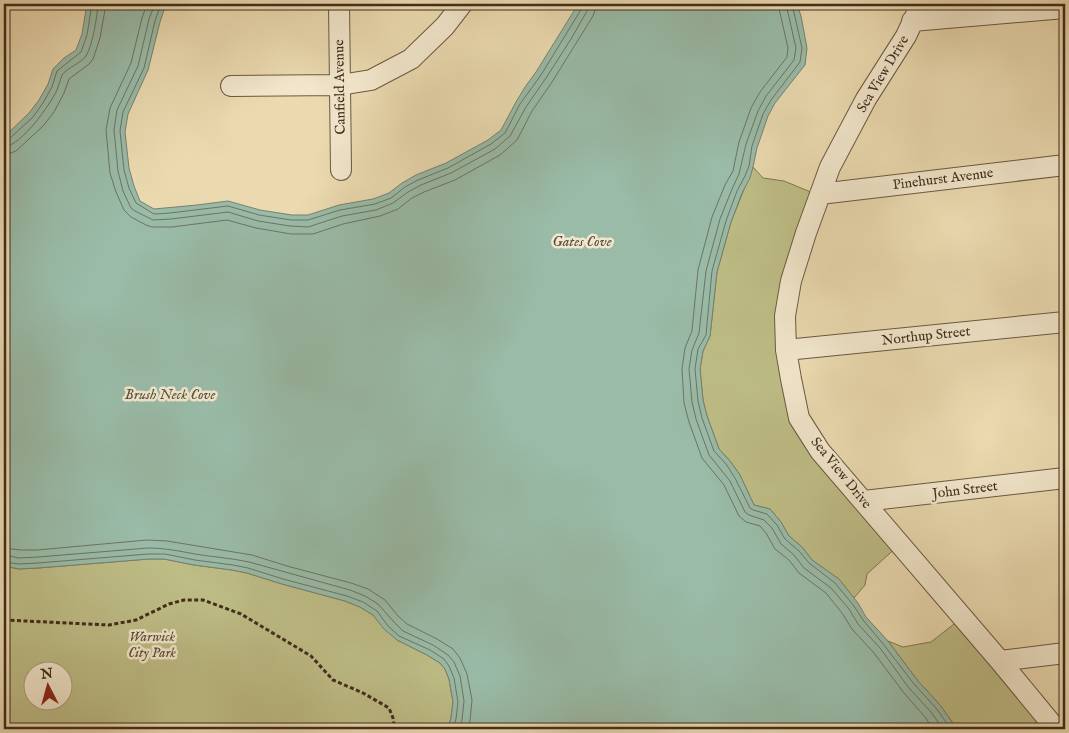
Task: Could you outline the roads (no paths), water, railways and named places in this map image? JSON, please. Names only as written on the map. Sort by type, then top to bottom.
[{"type":"street","name":"Canfield Avenue","points":[[339,4],[340,170]]},
{"type":"street","points":[[231,86],[340,85],[371,80],[411,59],[445,26],[462,4]]},
{"type":"street","points":[[916,12],[1065,8]]},
{"type":"street","name":"Sea View Drive","points":[[916,12],[906,36],[866,99],[830,167],[806,233],[791,281],[785,316],[786,350],[791,379],[800,418],[820,451],[1056,729]]},
{"type":"street","name":"Pinehurst Avenue","points":[[820,194],[1065,165]]},
{"type":"street","name":"Northup Street","points":[[786,350],[1065,322]]},
{"type":"street","name":"John Street","points":[[864,502],[1065,478]]},
{"type":"street","points":[[1000,661],[1065,653]]},
{"type":"water","name":"Brush Neck Cove","points":[[87,4],[166,4],[148,70],[128,114],[125,132],[129,168],[140,201],[154,209],[228,201],[260,210],[292,215],[308,215],[339,205],[373,199],[389,193],[416,175],[446,163],[488,140],[501,130],[525,87],[579,4],[797,4],[807,48],[805,65],[775,103],[768,116],[757,148],[750,178],[731,222],[717,272],[710,336],[703,351],[700,369],[703,400],[719,449],[740,475],[754,505],[770,509],[781,522],[789,536],[802,547],[812,560],[839,579],[858,603],[866,617],[940,705],[957,729],[448,729],[453,702],[449,679],[445,669],[440,663],[427,655],[397,640],[384,629],[373,615],[345,601],[247,573],[164,559],[19,569],[4,566],[4,137],[29,113],[39,100],[48,84],[53,69],[76,50],[82,34]]},
{"type":"water label","name":"Gates Cove","points":[[582,241]]},
{"type":"park label","name":"Warwick City Park","points":[[152,646]]}]
